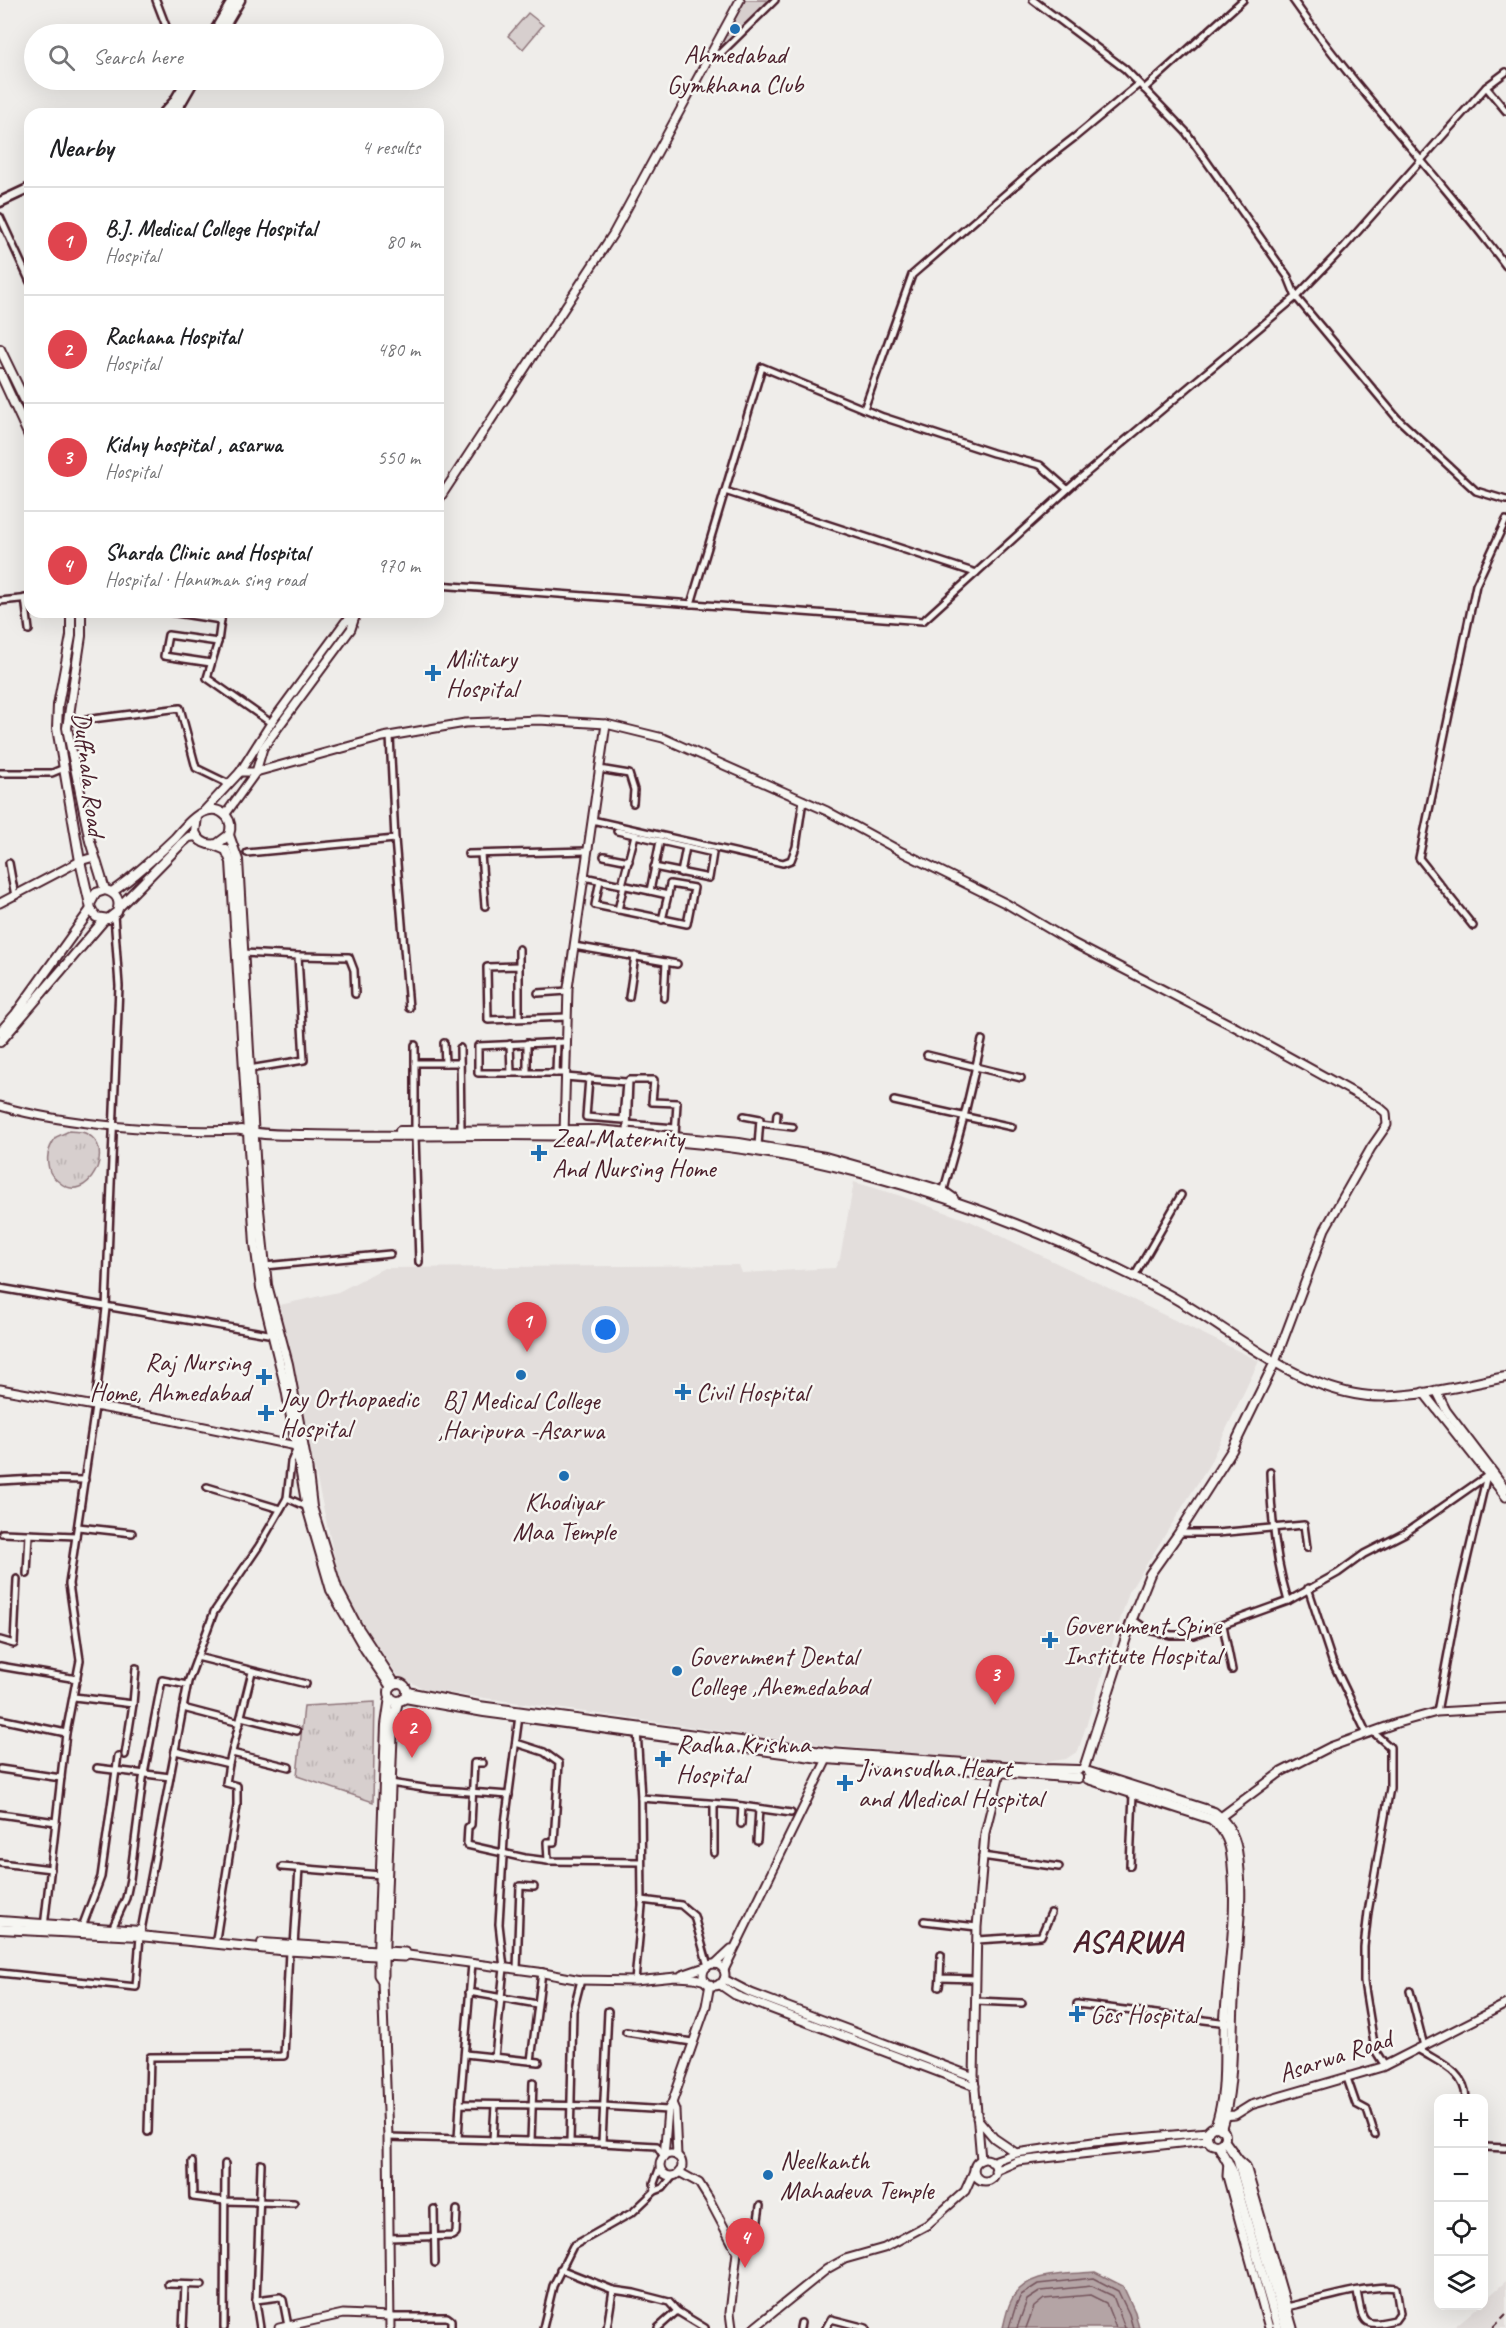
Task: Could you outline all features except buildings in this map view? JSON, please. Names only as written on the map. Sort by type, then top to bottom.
[{"type":"main road","points":[[219,24],[233,0]]},
{"type":"main road","points":[[226,24],[240,0]]},
{"type":"main road","points":[[169,108],[181,90]]},
{"type":"main road","points":[[176,108],[188,90]]},
{"type":"main road","points":[[0,202],[24,191]]},
{"type":"main road","points":[[0,208],[24,198]]},
{"type":"main road","points":[[0,349],[24,399]]},
{"type":"main road","points":[[0,375],[24,425]]},
{"type":"main road","name":"Duffnala Road","points":[[71,618],[71,636],[58,705],[57,728],[90,907]]},
{"type":"main road","points":[[81,618],[81,636],[68,722],[94,857],[109,891],[118,899],[119,907]]},
{"type":"main road","points":[[0,1032],[15,1015],[90,907],[96,893],[109,891],[138,873],[200,815],[213,809],[225,815],[230,824],[229,835],[238,860],[249,1069],[248,1130],[267,1285],[288,1364],[307,1507],[331,1590],[365,1649],[393,1685]]},
{"type":"main road","points":[[200,815],[195,832],[201,841]]},
{"type":"main road","points":[[214,845],[223,842],[229,835]]},
{"type":"main road","points":[[0,1042],[105,919],[114,915],[119,907],[189,837],[196,836],[201,841],[226,850],[231,861],[255,1244],[261,1288],[274,1335],[312,1506],[337,1588],[393,1685]]},
{"type":"main road","points":[[90,907],[96,916],[105,919]]},
{"type":"main road","points":[[248,1130],[415,1133],[563,1132],[627,1128],[675,1132],[825,1157],[942,1194],[1060,1241],[1134,1277],[1213,1321],[1275,1362],[1313,1382],[1360,1395],[1380,1397],[1436,1390],[1506,1377]]},
{"type":"main road","points":[[415,1133],[461,1130],[563,1132],[779,1154],[828,1164],[942,1194]]},
{"type":"main road","points":[[1083,1773],[1132,1619],[1150,1574],[1237,1442],[1275,1362]]},
{"type":"main road","points":[[381,1953],[386,1725],[389,1692],[393,1685]]},
{"type":"main road","points":[[381,1953],[393,1723],[403,1697],[403,1685],[393,1685]]},
{"type":"main road","points":[[390,1697],[479,1706],[828,1756],[1001,1770],[1083,1773],[1204,1808],[1234,1837],[1237,1851],[1229,2023],[1230,2090],[1223,2113],[1213,2132],[1213,2145],[1221,2143]]},
{"type":"main road","points":[[403,1697],[519,1716],[637,1729]]},
{"type":"main road","points":[[1083,1773],[1132,1793],[1218,1820]]},
{"type":"main road","points":[[0,1921],[44,1927],[216,1939],[291,1949]]},
{"type":"main road","points":[[0,1929],[81,1927],[291,1949],[381,1953]]},
{"type":"main road","points":[[1213,2132],[1225,2133],[1221,2143],[1228,2161],[1236,2169],[1286,2328]]},
{"type":"main road","points":[[1221,2143],[1237,2158],[1236,2169],[1278,2328]]},
{"type":"street","points":[[156,0],[165,24]]},
{"type":"street","points":[[444,492],[613,234],[740,0]]},
{"type":"street","points":[[710,54],[722,53],[775,0]]},
{"type":"street","points":[[1033,0],[1125,69],[1186,132],[1287,277],[1296,297],[1397,418],[1476,491],[1506,500]]},
{"type":"street","points":[[1144,89],[1243,0]]},
{"type":"street","points":[[1293,0],[1340,65],[1478,228],[1506,266]]},
{"type":"street","points":[[444,585],[922,621],[1067,489],[1296,297],[1344,247],[1486,87],[1506,72]]},
{"type":"street","points":[[864,409],[912,275],[1040,164],[1139,84]]},
{"type":"street","points":[[1486,87],[1506,111]]},
{"type":"street","points":[[0,217],[24,269]]},
{"type":"street","points":[[691,604],[762,367],[864,409],[993,453],[1040,465],[1067,489]]},
{"type":"street","points":[[725,491],[976,573]]},
{"type":"street","points":[[1473,926],[1419,858],[1476,585],[1506,520]]},
{"type":"street","points":[[1499,535],[1506,539]]},
{"type":"street","points":[[0,601],[24,598]]},
{"type":"street","points":[[29,618],[29,630]]},
{"type":"street","points":[[208,618],[221,620],[218,642],[207,678],[271,723]]},
{"type":"street","points":[[200,815],[240,772],[271,723],[345,622],[351,618]]},
{"type":"street","points":[[225,815],[256,772],[263,748],[351,629],[355,618]]},
{"type":"street","points":[[211,663],[164,656],[168,635],[218,642]]},
{"type":"street","points":[[68,722],[180,708],[196,768],[229,784]]},
{"type":"street","points":[[240,772],[256,772],[390,736],[465,723],[539,720],[606,724],[663,738],[803,800],[1006,904],[1073,943],[1237,1028],[1386,1113],[1388,1120],[1385,1129],[1371,1148],[1321,1238],[1275,1362]]},
{"type":"street","points":[[563,1132],[568,991],[606,724]]},
{"type":"street","points":[[390,736],[409,1008]]},
{"type":"street","points":[[0,773],[52,773],[64,768]]},
{"type":"street","points":[[599,769],[629,774],[634,790],[633,803]]},
{"type":"street","points":[[592,820],[783,863],[791,860],[803,800]]},
{"type":"street","points":[[617,831],[713,853],[709,879],[654,867]]},
{"type":"street","points":[[618,910],[635,835]]},
{"type":"street","points":[[247,853],[396,839]]},
{"type":"street","points":[[650,891],[660,841]]},
{"type":"street","points":[[681,873],[686,847]]},
{"type":"street","points":[[468,854],[587,851]]},
{"type":"street","points":[[481,854],[485,906]]},
{"type":"street","points":[[604,856],[628,861]]},
{"type":"street","points":[[0,903],[80,861],[94,857]]},
{"type":"street","points":[[9,863],[15,896]]},
{"type":"street","points":[[584,877],[668,895]]},
{"type":"street","points":[[600,880],[595,905],[662,920],[687,924],[694,888],[670,884],[662,920]]},
{"type":"street","points":[[44,1927],[66,1733],[80,1660],[69,1584],[95,1407],[106,1308],[119,986],[114,915]]},
{"type":"street","points":[[574,946],[677,964]]},
{"type":"street","points":[[519,948],[519,1019]]},
{"type":"street","points":[[243,953],[349,957],[354,970],[355,994]]},
{"type":"street","points":[[249,1069],[304,1060],[298,956]]},
{"type":"street","points":[[629,997],[635,956]]},
{"type":"street","points":[[664,998],[666,962]]},
{"type":"street","points":[[519,966],[487,967],[488,1020],[567,1017]]},
{"type":"street","points":[[538,993],[568,991]]},
{"type":"street","points":[[942,1194],[964,1117],[982,1040]]},
{"type":"street","points":[[556,1042],[556,1073]]},
{"type":"street","points":[[566,1042],[478,1046],[478,1073],[556,1073],[626,1082],[623,1120],[586,1117],[589,1078]]},
{"type":"street","points":[[444,1043],[445,1063]]},
{"type":"street","points":[[527,1043],[527,1073]]},
{"type":"street","points":[[510,1044],[511,1073]]},
{"type":"street","points":[[415,1045],[418,1262]]},
{"type":"street","points":[[460,1048],[461,1130]]},
{"type":"street","points":[[927,1055],[1021,1078]]},
{"type":"street","points":[[415,1063],[460,1063]]},
{"type":"street","points":[[627,1128],[629,1080],[654,1080],[652,1102],[677,1103],[675,1132]]},
{"type":"street","points":[[894,1101],[1012,1126]]},
{"type":"street","points":[[0,1106],[113,1125],[221,1131],[248,1130]]},
{"type":"street","points":[[776,1125],[777,1114]]},
{"type":"street","points":[[744,1116],[760,1119],[758,1146]]},
{"type":"street","points":[[760,1124],[793,1127]]},
{"type":"street","points":[[1134,1277],[1181,1195]]},
{"type":"street","points":[[265,1266],[390,1254]]},
{"type":"street","points":[[0,1288],[274,1335]]},
{"type":"street","points":[[0,1389],[300,1447],[291,1462],[286,1498],[259,1546],[214,1612],[187,1685],[141,1933],[138,1984],[133,1988],[0,1973]]},
{"type":"street","points":[[1436,1390],[1446,1410],[1489,1474],[1506,1489]]},
{"type":"street","points":[[1423,1392],[1506,1497]]},
{"type":"street","points":[[1270,1472],[1272,1528],[1288,1601]]},
{"type":"street","points":[[1132,1619],[1148,1629],[1171,1635],[1194,1635],[1288,1601],[1338,1573],[1364,1554],[1405,1533],[1489,1474]]},
{"type":"street","points":[[1437,1712],[1460,1589],[1489,1474]]},
{"type":"street","points":[[0,1481],[85,1480]]},
{"type":"street","points":[[207,1487],[280,1509]]},
{"type":"street","points":[[286,1498],[307,1507]]},
{"type":"street","points":[[1179,1533],[1216,1533],[1304,1525],[1307,1548]]},
{"type":"street","points":[[78,1527],[132,1533]]},
{"type":"street","points":[[2,1533],[76,1536]]},
{"type":"street","points":[[27,1574],[29,1534]]},
{"type":"street","points":[[0,1640],[14,1644],[17,1579]]},
{"type":"street","points":[[1308,1588],[1332,1661],[1370,1733],[1390,1746],[1390,1788],[1364,1947],[1364,1982],[1376,2050],[1385,2066]]},
{"type":"street","points":[[1223,1625],[1232,1670]]},
{"type":"street","points":[[197,1658],[306,1684]]},
{"type":"street","points":[[0,1666],[77,1679]]},
{"type":"street","points":[[126,1755],[136,1668]]},
{"type":"street","points":[[216,1939],[237,1806],[237,1786],[226,1783],[252,1672]]},
{"type":"street","points":[[112,1929],[126,1898],[130,1879],[144,1775],[162,1680],[187,1685]]},
{"type":"street","points":[[74,1697],[133,1704]]},
{"type":"street","points":[[183,1708],[297,1731]]},
{"type":"street","points":[[1218,1820],[1281,1772],[1330,1747],[1437,1712],[1506,1708]]},
{"type":"street","points":[[495,2057],[504,1968],[499,1924],[503,1853],[519,1716]]},
{"type":"street","points":[[0,1719],[66,1733]]},
{"type":"street","points":[[635,1981],[642,1900],[641,1798],[637,1729]]},
{"type":"street","points":[[516,1743],[544,1752],[559,1763],[554,1842],[547,1842],[548,1861]]},
{"type":"street","points":[[175,1750],[229,1764]]},
{"type":"street","points":[[232,1753],[289,1767]]},
{"type":"street","points":[[81,1927],[100,1877],[118,1756]]},
{"type":"street","points":[[722,1982],[724,1970],[735,1945],[828,1756]]},
{"type":"street","points":[[483,1763],[474,1763],[471,1825],[468,1827],[467,1845],[548,1861],[641,1862]]},
{"type":"street","points":[[97,1768],[170,1777]]},
{"type":"street","points":[[0,1769],[61,1778]]},
{"type":"street","points":[[981,2160],[974,2077],[977,1927],[985,1833],[1001,1770]]},
{"type":"street","points":[[390,1782],[430,1789],[509,1795]]},
{"type":"street","points":[[1130,1866],[1132,1793]]},
{"type":"street","points":[[641,1798],[742,1806],[791,1813]]},
{"type":"street","points":[[714,1804],[714,1853]]},
{"type":"street","points":[[741,1824],[742,1806]]},
{"type":"street","points":[[758,1841],[759,1809]]},
{"type":"street","points":[[0,1814],[56,1822]]},
{"type":"street","points":[[982,1856],[1059,1867]]},
{"type":"street","points":[[0,1863],[51,1869]]},
{"type":"street","points":[[282,1867],[381,1875]]},
{"type":"street","points":[[148,2132],[150,2057],[284,2056],[299,1868]]},
{"type":"street","points":[[517,1969],[520,1887],[534,1887]]},
{"type":"street","points":[[642,1900],[681,1905],[694,1916],[712,1965]]},
{"type":"street","points":[[977,1940],[1041,1935],[1051,1913]]},
{"type":"street","points":[[924,1920],[977,1927]]},
{"type":"street","points":[[655,2191],[654,2183],[664,2157],[668,2110],[706,2006],[708,1983],[704,1975],[735,1945]]},
{"type":"street","points":[[390,2328],[388,2138],[382,1981],[384,1975],[381,1953],[404,1958],[408,1955],[542,1972],[581,1980],[635,1981],[676,1977],[712,1965],[724,1970]]},
{"type":"street","points":[[939,1987],[941,1955]]},
{"type":"street","points":[[459,2139],[472,1964]]},
{"type":"street","points":[[531,2061],[542,1972]]},
{"type":"street","points":[[676,1977],[708,1983],[722,1982],[974,2077]]},
{"type":"street","points":[[940,1978],[975,1979]]},
{"type":"street","points":[[570,2142],[573,2011],[581,1980]]},
{"type":"street","points":[[722,1982],[735,1995],[975,2086]]},
{"type":"street","points":[[1410,1991],[1421,2048],[1455,2073],[1466,2087],[1466,2094]]},
{"type":"street","points":[[469,1992],[537,2004]]},
{"type":"street","points":[[976,2001],[1022,2003]]},
{"type":"street","points":[[1077,2004],[1229,2023]]},
{"type":"street","name":"Asarwa Road","points":[[1223,2113],[1234,2110],[1239,2112],[1251,2105],[1385,2066],[1506,2004]]},
{"type":"street","points":[[602,2143],[608,2011]]},
{"type":"street","points":[[626,2032],[692,2042]]},
{"type":"street","points":[[465,2054],[539,2062]]},
{"type":"street","points":[[1347,2078],[1356,2104],[1367,2110],[1375,2135]]},
{"type":"street","points":[[531,2141],[533,2082]]},
{"type":"street","points":[[672,2103],[675,2110],[677,2156]]},
{"type":"street","points":[[460,2104],[603,2106],[668,2110]]},
{"type":"street","points":[[493,2140],[495,2105]]},
{"type":"street","points":[[976,2118],[994,2138],[1016,2153]]},
{"type":"street","points":[[965,2191],[976,2164],[981,2160],[991,2162],[1016,2153],[1113,2140],[1213,2132]]},
{"type":"street","points":[[754,2328],[827,2269],[845,2259],[884,2248],[907,2237],[927,2225],[965,2191],[983,2181],[990,2180],[995,2171],[1018,2161],[1114,2149],[1213,2132]]},
{"type":"street","points":[[388,2138],[657,2146],[664,2157]]},
{"type":"street","points":[[1113,2140],[1114,2149]]},
{"type":"street","points":[[1488,2147],[1506,2148]]},
{"type":"street","points":[[543,2328],[553,2286],[573,2246],[633,2212],[655,2191],[663,2188],[676,2174],[682,2162],[677,2156],[670,2154],[664,2157]]},
{"type":"street","points":[[1237,2158],[1246,2166],[1293,2328]]},
{"type":"street","points":[[1228,2161],[1227,2176],[1269,2328]]},
{"type":"street","points":[[192,2162],[193,2197],[225,2201],[294,2203]]},
{"type":"street","points":[[991,2162],[995,2171]]},
{"type":"street","points":[[224,2328],[225,2164]]},
{"type":"street","points":[[260,2328],[256,2300],[261,2164]]},
{"type":"street","points":[[660,2166],[663,2173],[676,2174],[699,2183],[737,2252],[729,2313],[732,2328]]},
{"type":"street","points":[[974,2171],[977,2178],[983,2181]]},
{"type":"street","points":[[737,2252],[755,2240],[760,2206]]},
{"type":"street","points":[[434,2209],[435,2263]]},
{"type":"street","points":[[389,2238],[452,2236],[456,2233],[457,2210]]},
{"type":"street","points":[[560,2269],[613,2290],[669,2302],[677,2311],[705,2328]]},
{"type":"street","points":[[168,2284],[202,2285]]},
{"type":"street","points":[[183,2328],[184,2285]]},
{"type":"street","points":[[1287,2307],[1357,2291],[1388,2286],[1396,2288],[1400,2313],[1395,2320],[1376,2325],[1368,2323],[1362,2318],[1357,2291]]},
{"type":"street","points":[[607,2328],[613,2290]]},
{"type":"street","points":[[256,2300],[275,2296],[283,2300],[288,2326]]},
{"type":"street","points":[[658,2328],[677,2311]]},
{"type":"street","points":[[279,2328],[343,2314],[447,2317],[451,2320],[451,2328]]},
{"type":"street","points":[[826,2328],[831,2319],[866,2328]]},
{"type":"shaded area","name":"Civil Hospital","points":[[854,1182],[970,1221],[1259,1361],[1209,1465],[1129,1592],[1078,1751],[1066,1759],[1035,1764],[814,1744],[427,1690],[399,1677],[365,1628],[340,1582],[279,1311],[280,1305],[338,1292],[384,1268],[739,1265],[742,1273],[835,1268],[840,1258]]},
{"type":"shaded area","points":[[1506,2281],[1506,2328],[1453,2328],[1474,2310],[1488,2310],[1488,2297]]},
{"type":"green space","name":"Ahmedabad Gymkhana Club","points":[[745,0],[772,0],[720,50],[718,46]]},
{"type":"green space","points":[[528,13],[543,25],[523,49],[508,36]]},
{"type":"green space","points":[[69,1131],[87,1134],[96,1141],[99,1162],[95,1173],[88,1181],[79,1187],[69,1188],[59,1182],[50,1172],[48,1154],[56,1137]]},
{"type":"green space","points":[[375,1702],[373,1802],[297,1776],[304,1706]]},
{"type":"water","points":[[1095,2272],[1123,2286],[1135,2312],[1139,2328],[1003,2328],[1011,2301],[1026,2284],[1048,2276]]},
{"type":"railway","points":[[1492,2328],[1506,2314]]},
{"type":"place","name":"Ahmedabad Gymkhana Club","points":[[735,29]]},
{"type":"place","name":"Military Hospital","points":[[433,673]]},
{"type":"place","name":"Zeal Maternity And Nursing Home","points":[[539,1153]]},
{"type":"place","name":"B.J. Medical College Hospital","points":[[527,1352]]},
{"type":"place","name":"BJ Medical College ,Haripura -Asarwa","points":[[521,1375]]},
{"type":"place","name":"Raj Nursing Home, Ahmedabad","points":[[264,1377]]},
{"type":"place","name":"Civil Hospital","points":[[683,1392]]},
{"type":"place","name":"Jay Orthopaedic Hospital","points":[[266,1413]]},
{"type":"place","name":"Khodiyar Maa Temple","points":[[564,1476]]},
{"type":"place","name":"Government Spine Institute Hospital","points":[[1050,1640]]},
{"type":"place","name":"Government Dental College ,Ahemedabad","points":[[677,1671]]},
{"type":"place","name":"Kidny hospital , asarwa","points":[[995,1705]]},
{"type":"place","name":"Rachana Hospital","points":[[412,1758]]},
{"type":"place","name":"Radha Krishna Hospital","points":[[663,1759]]},
{"type":"place","name":"Jivansudha Heart and Medical Hospital","points":[[845,1783]]},
{"type":"place","name":"Gcs Hospital","points":[[1077,2014]]},
{"type":"place","name":"Neelkanth Mahadeva Temple","points":[[768,2175]]},
{"type":"place","name":"Sharda Clinic and Hospital","points":[[745,2268]]},
{"type":"district","name":"ASARWA","points":[[1128,1941]]}]
